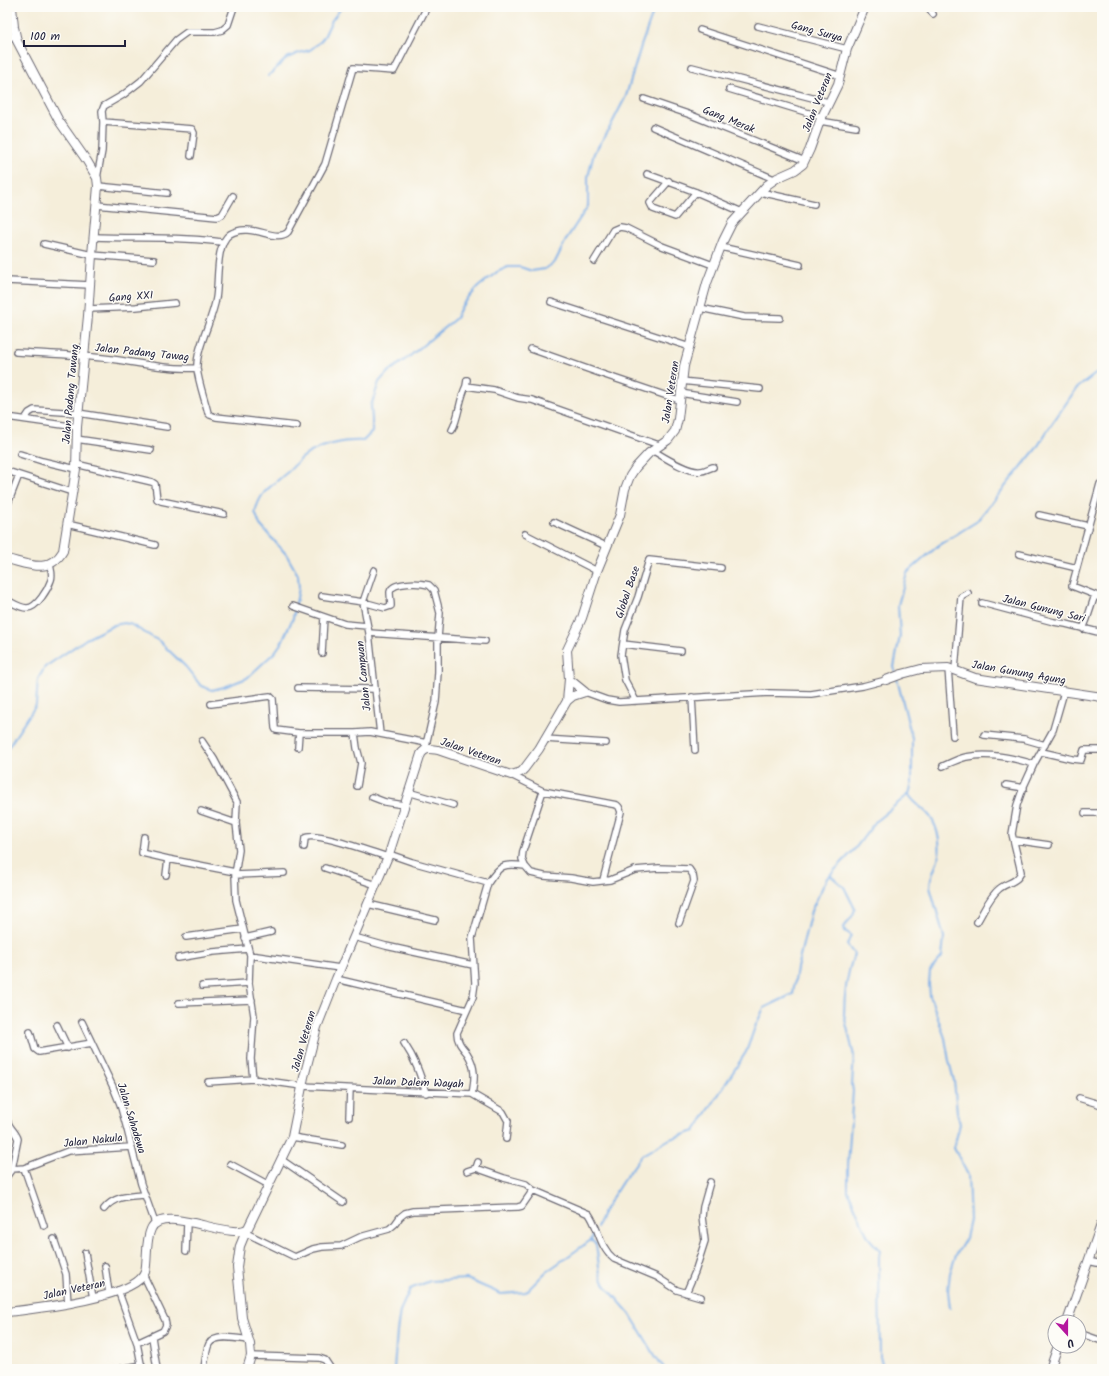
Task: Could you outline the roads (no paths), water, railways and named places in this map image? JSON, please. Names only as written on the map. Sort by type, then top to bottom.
[{"type":"street","points":[[12,7],[15,35],[59,121],[88,161],[97,180]]},
{"type":"street","points":[[97,180],[102,151],[102,111],[104,106],[123,95],[141,81],[176,40],[187,32],[216,32],[222,30],[228,25],[234,7]]},
{"type":"street","points":[[297,426],[216,417],[208,413],[197,368],[200,352],[216,299],[221,253],[225,240],[229,235],[243,230],[253,230],[279,237],[288,232],[325,164],[353,68],[394,71],[427,7]]},
{"type":"street","name":"Jalan Veteran","points":[[251,1356],[249,1340],[242,1318],[236,1267],[240,1246],[292,1137],[302,1086],[317,1027],[340,968],[376,885],[422,754],[426,746],[431,749],[511,775],[521,772],[539,750],[567,701],[569,679],[567,650],[582,618],[606,546],[620,515],[625,490],[630,476],[636,467],[652,450],[668,440],[675,431],[678,418],[682,371],[713,265],[720,247],[732,223],[760,192],[774,179],[798,168],[804,161],[814,139],[820,119],[841,76],[847,49],[865,7]]},
{"type":"street","points":[[928,7],[933,14]]},
{"type":"street","name":"Gang Surya","points":[[758,26],[847,49]]},
{"type":"street","points":[[700,30],[841,76]]},
{"type":"street","points":[[7,39],[15,35]]},
{"type":"street","points":[[692,67],[828,102]]},
{"type":"street","points":[[729,89],[820,119],[856,126]]},
{"type":"street","name":"Gang Merak","points":[[644,99],[691,115],[804,161]]},
{"type":"street","points":[[103,122],[192,129],[194,133],[191,156]]},
{"type":"street","points":[[653,127],[774,179]]},
{"type":"street","points":[[647,174],[696,192],[742,212]]},
{"type":"street","points":[[97,180],[167,193]]},
{"type":"street","name":"Jalan Padang Tawang","points":[[50,565],[63,551],[76,467],[76,439],[89,309],[97,205],[97,180]]},
{"type":"street","points":[[669,182],[650,203],[653,209],[675,217],[696,192]]},
{"type":"street","points":[[760,192],[814,204]]},
{"type":"street","points":[[97,205],[217,217],[222,215],[233,196]]},
{"type":"street","points":[[594,261],[614,230],[620,227],[626,228],[662,246],[713,265]]},
{"type":"street","points":[[94,237],[175,238],[221,242]]},
{"type":"street","points":[[44,244],[92,256],[154,260]]},
{"type":"street","points":[[720,247],[800,265]]},
{"type":"street","points":[[7,281],[90,285]]},
{"type":"street","points":[[551,302],[690,347]]},
{"type":"street","name":"Gang XXI","points":[[89,309],[136,307],[175,303]]},
{"type":"street","points":[[700,308],[744,317],[780,318]]},
{"type":"street","points":[[531,349],[602,374],[680,396],[736,402]]},
{"type":"street","name":"Jalan Padang Tawag","points":[[16,352],[85,356],[168,367],[188,369],[197,368]]},
{"type":"street","points":[[681,381],[760,389]]},
{"type":"street","points":[[452,430],[466,383],[518,398],[532,400],[659,445]]},
{"type":"street","points":[[25,419],[29,413],[34,410],[78,413],[168,427]]},
{"type":"street","points":[[7,416],[77,427]]},
{"type":"street","points":[[76,439],[151,450]]},
{"type":"street","points":[[652,450],[680,465],[696,471],[702,471],[713,467]]},
{"type":"street","points":[[20,454],[42,461],[152,482],[155,484],[157,499],[161,501],[224,514]]},
{"type":"street","points":[[7,471],[72,492]]},
{"type":"street","points":[[7,506],[19,475]]},
{"type":"street","points":[[1100,484],[1072,586],[1102,599]]},
{"type":"street","points":[[1039,515],[1088,526]]},
{"type":"street","points":[[554,522],[606,546]]},
{"type":"street","points":[[67,524],[155,545]]},
{"type":"street","points":[[525,534],[597,571]]},
{"type":"street","points":[[1019,554],[1077,568]]},
{"type":"street","points":[[7,558],[40,566],[50,565],[52,573],[51,581],[39,602],[34,606],[27,608],[7,600]]},
{"type":"street","name":"Global Base","points":[[636,701],[625,680],[621,655],[625,630],[638,596],[649,560],[721,568]]},
{"type":"street","name":"Jalan Campuan","points":[[374,570],[363,602],[369,634],[380,734]]},
{"type":"street","points":[[211,704],[270,696],[273,699],[276,730],[299,733],[356,732],[380,734],[426,746],[436,702],[438,672],[440,613],[434,590],[429,585],[420,583],[397,585],[390,592],[390,606],[385,608],[363,602],[322,596]]},
{"type":"street","points":[[953,736],[952,669],[961,598],[968,594]]},
{"type":"street","points":[[1083,628],[1095,595]]},
{"type":"street","name":"Jalan Gunung Sari","points":[[982,603],[1102,633]]},
{"type":"street","points":[[293,606],[345,624],[367,626]]},
{"type":"street","points":[[322,653],[324,617]]},
{"type":"street","points":[[369,634],[485,641]]},
{"type":"street","points":[[623,644],[680,651]]},
{"type":"street","name":"Jalan Gunung Agung","points":[[886,680],[902,674],[928,668],[952,669],[975,678],[1102,697]]},
{"type":"street","points":[[569,679],[585,692],[607,700],[619,702],[769,693],[811,694],[850,688],[886,680]]},
{"type":"street","points":[[298,688],[375,689]]},
{"type":"street","points":[[567,701],[573,696],[585,692]]},
{"type":"street","points":[[978,922],[1000,887],[1020,876],[1021,872],[1012,834],[1017,805],[1034,764],[1053,730],[1064,692]]},
{"type":"street","points":[[692,697],[695,750]]},
{"type":"street","points":[[356,732],[357,748],[361,763],[357,786]]},
{"type":"street","points":[[298,747],[299,733]]},
{"type":"street","points":[[984,735],[1024,739],[1045,745]]},
{"type":"street","points":[[545,739],[606,743]]},
{"type":"street","points":[[202,741],[214,759],[237,802],[236,823],[239,850],[235,873],[236,900],[250,955],[249,983],[254,1016],[251,1059],[253,1079]]},
{"type":"street","points":[[1042,752],[1081,760],[1084,750],[1102,750]]},
{"type":"street","points":[[943,766],[966,757],[979,756],[1007,757],[1034,764]]},
{"type":"street","points":[[511,775],[543,791],[617,805],[619,807],[621,812],[604,880]]},
{"type":"street","points":[[1006,785],[1024,788]]},
{"type":"street","points":[[543,791],[523,851],[522,859],[525,866],[531,873],[592,882],[610,880],[635,870],[659,868],[688,869],[693,875],[694,881],[679,922]]},
{"type":"street","points":[[408,792],[453,805]]},
{"type":"street","points":[[372,797],[385,802],[404,805]]},
{"type":"street","points":[[201,811],[236,823]]},
{"type":"street","points":[[1085,813],[1102,813]]},
{"type":"street","points":[[304,847],[305,838],[310,836],[339,841],[488,883],[496,871],[502,867],[510,864],[525,866]]},
{"type":"street","points":[[144,837],[142,853],[235,873],[284,872]]},
{"type":"street","points":[[1014,840],[1049,845]]},
{"type":"street","points":[[166,876],[168,859]]},
{"type":"street","points":[[325,868],[376,885]]},
{"type":"street","name":"Jalan Dalem Wayah","points":[[208,1082],[253,1079],[302,1086],[472,1094],[475,1078],[474,1067],[460,1043],[457,1033],[473,997],[475,983],[472,938],[488,883]]},
{"type":"street","points":[[368,904],[435,920]]},
{"type":"street","points":[[186,937],[243,929]]},
{"type":"street","points":[[245,938],[271,932]]},
{"type":"street","points":[[354,937],[386,946],[473,965]]},
{"type":"street","points":[[178,958],[212,952],[248,949]]},
{"type":"street","points":[[250,955],[340,968]]},
{"type":"street","points":[[336,979],[467,1010]]},
{"type":"street","points":[[202,986],[249,983]]},
{"type":"street","points":[[179,1003],[252,1000]]},
{"type":"street","name":"Jalan Sahadewa","points":[[82,1022],[120,1104],[144,1195],[155,1223]]},
{"type":"street","points":[[57,1025],[68,1048]]},
{"type":"street","points":[[30,1032],[35,1049],[39,1052],[92,1043]]},
{"type":"street","points":[[404,1043],[418,1067],[426,1093]]},
{"type":"street","points":[[349,1117],[350,1089]]},
{"type":"street","points":[[472,1094],[503,1112],[508,1122],[506,1140]]},
{"type":"street","points":[[1079,1098],[1102,1105]]},
{"type":"street","points":[[7,1120],[10,1127],[17,1134],[18,1139],[12,1169],[7,1176]]},
{"type":"street","points":[[292,1137],[342,1145]]},
{"type":"street","name":"Jalan Nakula","points":[[12,1169],[24,1168],[68,1151],[131,1147]]},
{"type":"street","points":[[282,1160],[342,1202]]},
{"type":"street","points":[[230,1164],[269,1185]]},
{"type":"street","points":[[467,1171],[477,1165],[504,1178],[526,1184],[533,1190],[589,1214],[594,1222],[598,1236],[607,1251],[614,1258],[657,1277],[673,1288],[700,1297]]},
{"type":"street","points":[[24,1168],[44,1226]]},
{"type":"street","points":[[686,1293],[698,1265],[705,1241],[702,1217],[703,1207],[710,1182]]},
{"type":"street","points":[[137,1343],[163,1331],[166,1325],[144,1276],[149,1238],[151,1229],[155,1223],[162,1221],[188,1222],[240,1232],[246,1231],[295,1258],[313,1249],[341,1246],[360,1236],[388,1229],[405,1213],[413,1211],[518,1207],[522,1206],[533,1190]]},
{"type":"street","points":[[104,1209],[108,1203],[114,1200],[144,1195]]},
{"type":"street","points":[[186,1251],[188,1222]]},
{"type":"street","points":[[1070,1314],[1102,1222]]},
{"type":"street","points":[[54,1239],[66,1274],[68,1304]]},
{"type":"street","points":[[85,1253],[93,1298]]},
{"type":"street","points":[[1088,1261],[1102,1264]]},
{"type":"street","points":[[106,1266],[109,1293]]},
{"type":"street","name":"Jalan Veteran","points":[[7,1312],[68,1304],[93,1298],[134,1284],[144,1276]]},
{"type":"street","points":[[118,1290],[137,1343],[142,1367],[120,1369]]},
{"type":"street","points":[[1087,1336],[1102,1341]]},
{"type":"street","points":[[152,1337],[157,1369]]},
{"type":"street","points":[[204,1369],[209,1344],[212,1340],[217,1338],[229,1338],[249,1340]]},
{"type":"street","points":[[1050,1369],[1055,1354]]},
{"type":"street","points":[[247,1369],[251,1356],[319,1358],[324,1360],[331,1369]]},
{"type":"waterway","points":[[268,76],[287,58],[310,50],[320,42],[332,20],[342,7]]},
{"type":"waterway","points":[[7,749],[36,705],[38,679],[45,667],[86,639],[114,625],[124,623],[130,624],[159,641],[186,667],[201,686],[212,690],[247,678],[275,652],[282,642],[293,618],[299,588],[298,575],[286,554],[260,525],[255,512],[260,499],[269,487],[308,453],[331,444],[347,441],[363,441],[372,432],[371,406],[379,382],[387,373],[456,318],[461,307],[478,287],[497,272],[508,267],[520,267],[532,271],[545,269],[555,262],[567,238],[588,206],[588,177],[594,153],[608,131],[626,96],[641,46],[655,7]]},
{"type":"waterway","points":[[896,675],[894,667],[900,636],[898,605],[907,573],[939,545],[976,522],[1036,449],[1076,389],[1102,369]]},
{"type":"waterway","points":[[597,1227],[605,1209],[622,1182],[642,1155],[670,1139],[695,1131],[746,1052],[764,1008],[793,994],[797,968],[811,911],[827,878],[854,850],[876,821],[909,794],[912,783],[912,738],[897,679]]},
{"type":"waterway","points":[[909,795],[933,821],[938,837],[938,858],[931,878],[930,887],[944,937],[942,957],[930,971],[930,996],[945,1038],[954,1081],[957,1112],[960,1124],[954,1148],[968,1175],[970,1220],[966,1238],[956,1255],[950,1273],[948,1291],[950,1308]]},
{"type":"waterway","points":[[830,875],[844,887],[855,909],[853,915],[844,927],[845,931],[851,935],[847,945],[854,954],[845,992],[844,1007],[844,1015],[854,1056],[848,1191],[868,1237],[880,1251],[880,1357],[884,1369]]},
{"type":"waterway","points":[[394,1369],[400,1311],[410,1289],[430,1281],[467,1279],[501,1294],[526,1292],[546,1272],[591,1240],[595,1231]]},
{"type":"waterway","points":[[591,1240],[596,1244],[600,1274],[605,1285],[630,1314],[665,1369]]}]
